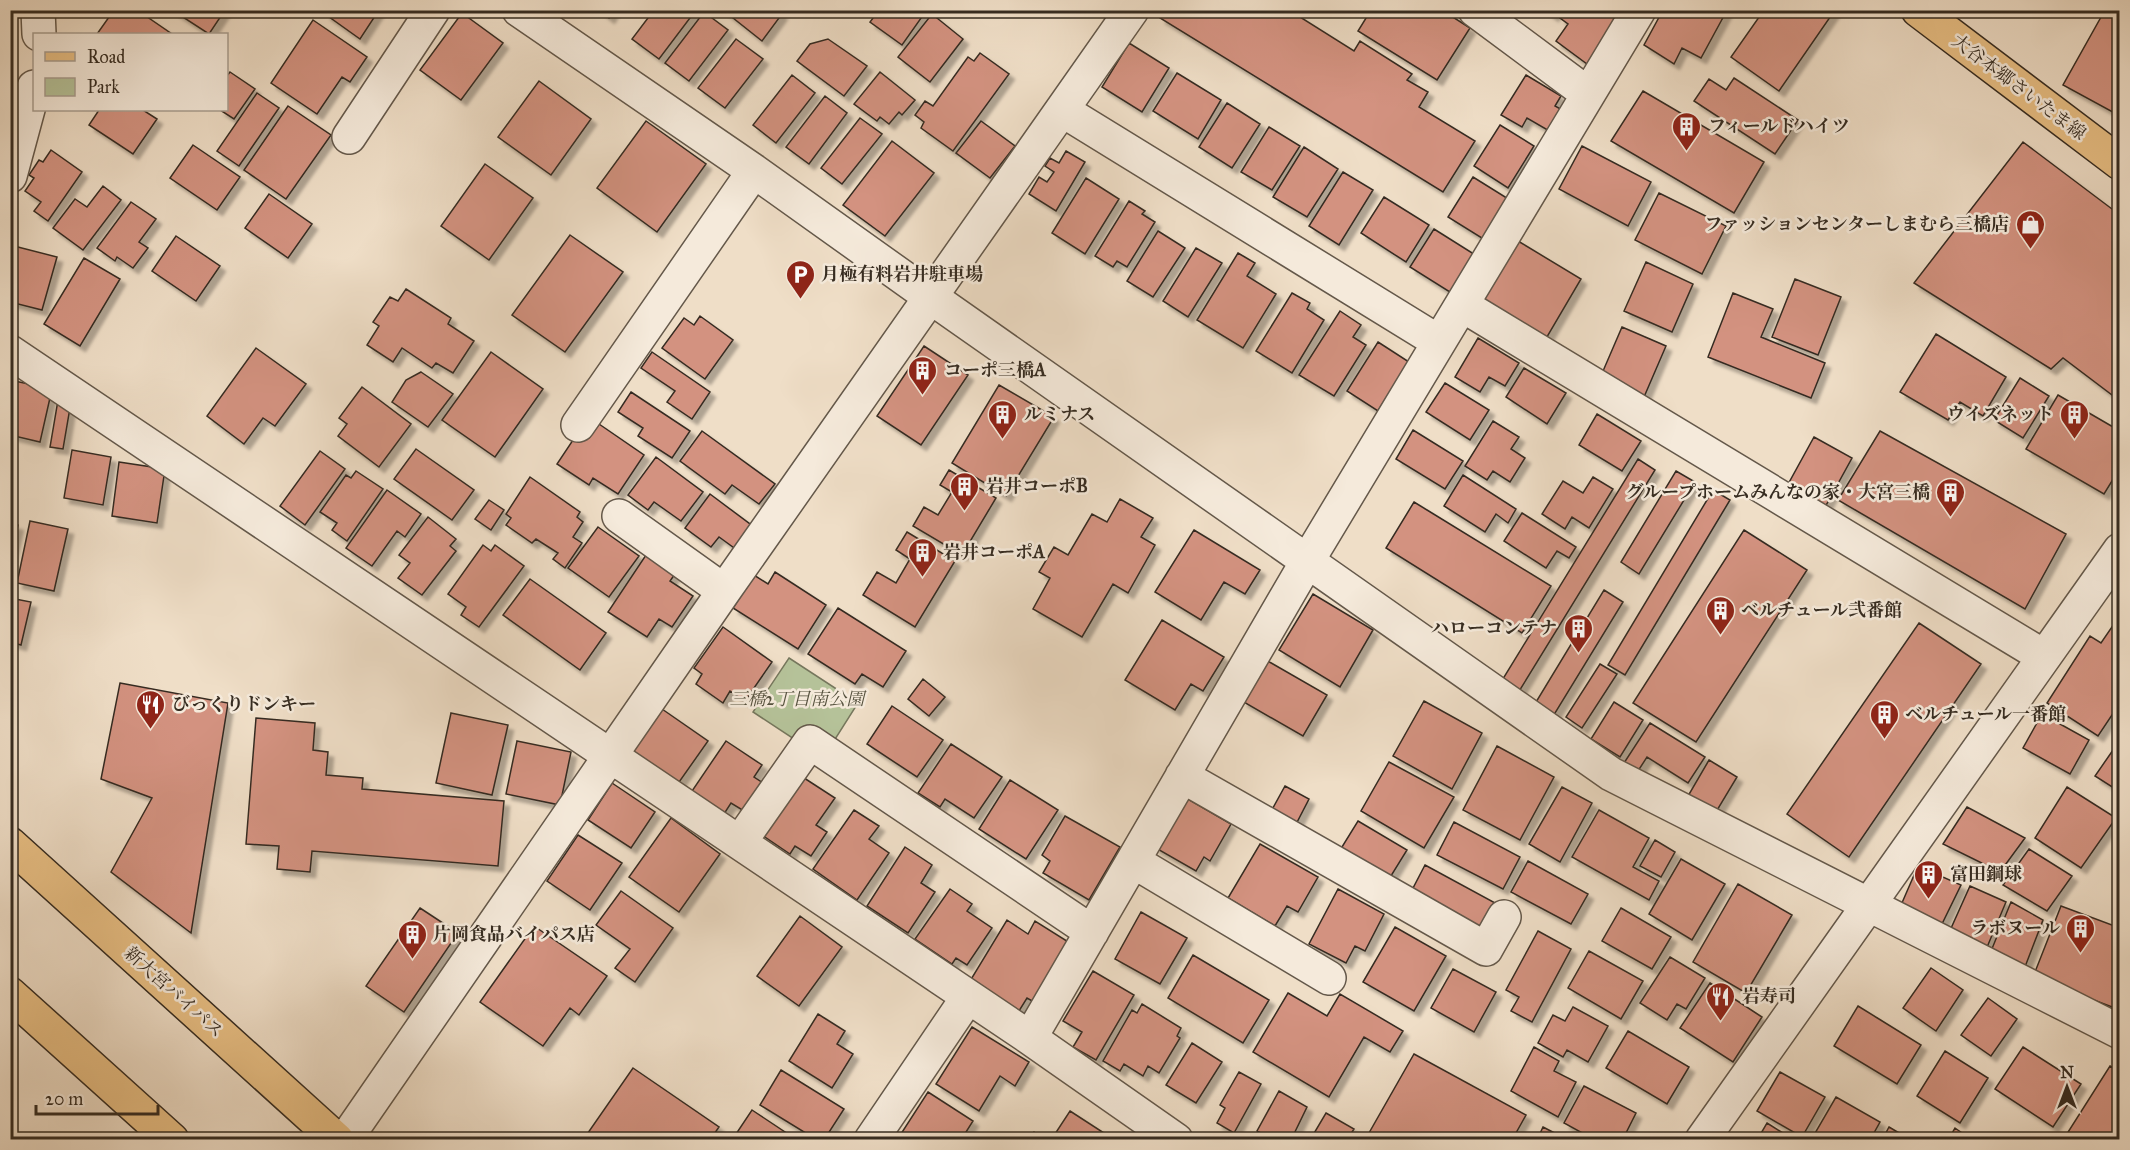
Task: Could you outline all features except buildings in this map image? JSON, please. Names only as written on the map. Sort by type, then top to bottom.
[{"type":"main road","name":"大谷本郷さいたま線","points":[[1936,16],[2120,163]]},
{"type":"main road","name":"新大宮バイパス","points":[[10,844],[337,1140]]},
{"type":"main road","points":[[10,994],[172,1140]]},
{"type":"street","points":[[38,10],[39,33]]},
{"type":"street","points":[[349,137],[433,10]]},
{"type":"street","points":[[519,10],[754,171],[1611,774],[2120,1032]]},
{"type":"street","points":[[345,1140],[724,591],[932,298],[1132,10]]},
{"type":"street","points":[[1475,10],[1588,94]]},
{"type":"street","points":[[1030,1038],[1308,560],[1639,10]]},
{"type":"street","points":[[10,176],[33,91]]},
{"type":"street","points":[[1062,111],[1438,342]]},
{"type":"street","points":[[578,425],[754,171]]},
{"type":"street","points":[[1461,305],[2043,656]]},
{"type":"street","points":[[10,352],[740,842],[1030,1038],[1176,1140]]},
{"type":"street","points":[[619,516],[724,591]]},
{"type":"street","points":[[1702,1140],[2043,656],[2117,557]]},
{"type":"street","points":[[740,842],[810,742],[1092,932]]},
{"type":"street","points":[[1182,776],[1486,949],[1504,917]]},
{"type":"street","points":[[1133,861],[1329,978]]},
{"type":"street","points":[[871,1140],[968,997]]},
{"type":"green space","name":"三橋2丁目南公園","points":[[789,658],[858,703],[832,744],[797,741],[753,712]]},
{"type":"place","name":"フィールドハイツ","points":[[1687,152]]},
{"type":"place","name":"ファッションセンターしまむら三橋店","points":[[2030,250]]},
{"type":"place","name":"月極有料岩井駐車場","points":[[800,300]]},
{"type":"place","name":"コーポ三橋A","points":[[923,396]]},
{"type":"place","name":"ルミナス","points":[[1003,440]]},
{"type":"place","name":"ウイズネット","points":[[2075,440]]},
{"type":"place","name":"岩井コーポB","points":[[965,512]]},
{"type":"place","name":"グループホームみんなの家・大宮三橋","points":[[1951,518]]},
{"type":"place","name":"岩井コーポA","points":[[922,578]]},
{"type":"place","name":"ベルチュール弐番館","points":[[1720,636]]},
{"type":"place","name":"ハローコンテナ","points":[[1578,654]]},
{"type":"place","name":"びっくりドンキー","points":[[151,730]]},
{"type":"place","name":"ベルチュール一番館","points":[[1884,740]]},
{"type":"place","name":"富田鋼球","points":[[1929,900]]},
{"type":"place","name":"ラボヌール","points":[[2081,954]]},
{"type":"place","name":"片岡食品バイパス店","points":[[412,960]]},
{"type":"place","name":"岩寿司","points":[[1721,1022]]}]
